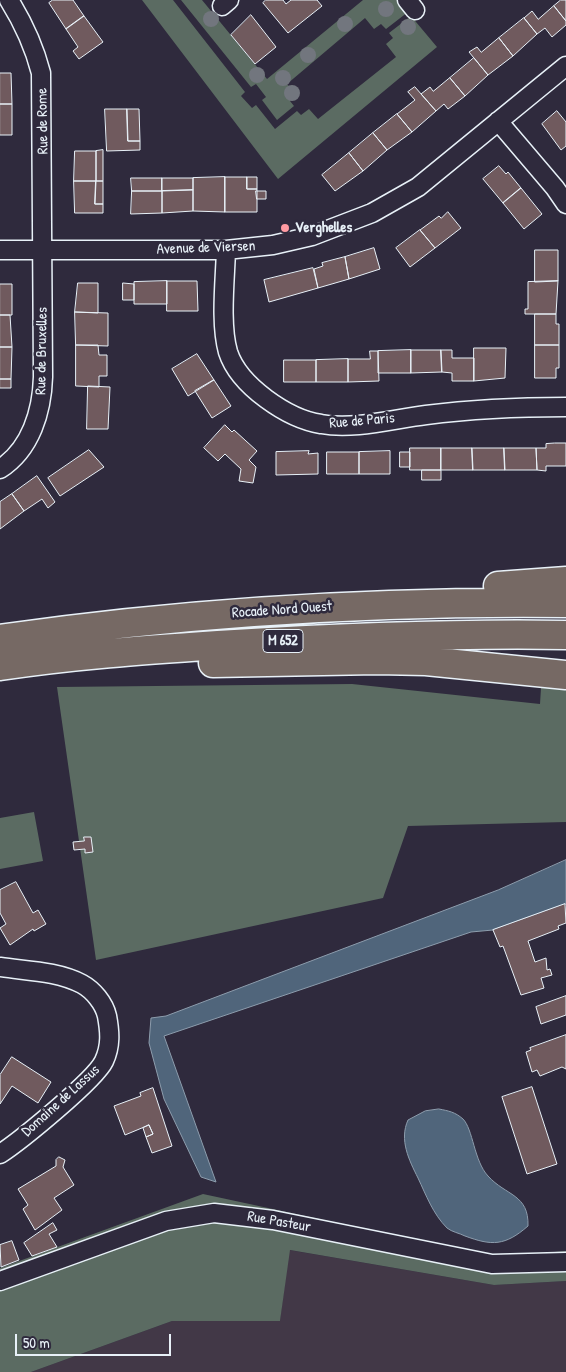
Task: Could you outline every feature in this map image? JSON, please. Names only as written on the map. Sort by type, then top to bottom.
[{"type":"highway","points":[[389,604],[472,589],[566,581]]},
{"type":"highway","name":"Rocade Nord Ouest","points":[[0,639],[168,618],[389,604],[566,603]]},
{"type":"highway","name":"Rocade Nord Ouest","points":[[8,664],[148,650],[337,638],[466,634],[566,635]]},
{"type":"highway","points":[[8,664],[191,664],[377,660],[494,667],[566,675]]},
{"type":"street","name":"Rue de Rome","points":[[9,0],[23,22],[35,49],[41,73],[44,250]]},
{"type":"street","name":"Avenue de Viersen","points":[[0,250],[226,250],[273,245],[312,236],[372,213],[418,187],[566,66]]},
{"type":"street","points":[[498,121],[555,188],[566,204]]},
{"type":"street","name":"Rue de Bruxelles","points":[[0,469],[23,446],[31,433],[41,405],[44,250]]},
{"type":"street","name":"Rue de Paris","points":[[226,250],[225,331],[229,353],[247,381],[275,405],[298,418],[323,425],[347,425],[464,411],[566,407]]},
{"type":"street","name":"Domaine de Lassus","points":[[0,967],[49,974],[83,984],[100,1001],[106,1012],[110,1038],[105,1060],[91,1078],[0,1154]]},
{"type":"street","name":"Rue Pasteur","points":[[0,1281],[166,1221],[214,1213],[273,1220],[492,1264],[566,1262]]},
{"type":"shaded area","points":[[289,1250],[494,1285],[566,1281],[566,1372],[31,1372],[172,1321],[280,1321]]},
{"type":"green space","points":[[142,0],[173,0],[245,92],[241,96],[252,108],[256,105],[275,129],[297,111],[301,115],[309,109],[318,119],[396,57],[386,44],[393,38],[389,33],[411,16],[437,47],[278,179]]},
{"type":"green space","points":[[181,0],[202,0],[267,79],[363,0],[398,0],[408,12],[386,29],[381,24],[374,29],[365,18],[287,84],[296,95],[290,101],[294,106],[277,120],[262,100],[266,97],[256,84],[251,87]]},
{"type":"green space","points":[[566,661],[566,822],[408,826],[383,898],[96,960],[57,687],[352,684],[540,704],[541,688]]},
{"type":"green space","points":[[34,812],[43,861],[0,869],[0,818]]},
{"type":"green space","points":[[203,1194],[496,1257],[566,1251],[566,1281],[494,1285],[290,1250],[280,1321],[172,1321],[31,1372],[0,1372],[0,1268]]},
{"type":"water","points":[[566,860],[566,904],[493,930],[471,932],[164,1036],[216,1182],[201,1177],[164,1099],[149,1043],[151,1018],[166,1016],[498,890]]},
{"type":"water","points":[[439,1109],[452,1112],[463,1119],[469,1130],[483,1170],[495,1183],[521,1201],[527,1215],[528,1226],[520,1233],[505,1241],[491,1243],[475,1239],[447,1228],[434,1211],[406,1150],[404,1135],[408,1120],[425,1111]]},
{"type":"building","points":[[53,0],[73,0],[84,16],[66,29],[49,3]]},
{"type":"building","points":[[266,0],[283,0],[286,4],[291,0],[317,0],[322,6],[288,33],[263,3]]},
{"type":"building","points":[[561,0],[566,0],[566,21],[554,6]]},
{"type":"building","points":[[554,6],[566,21],[566,25],[552,37],[545,28],[537,34],[524,18],[532,11],[538,19]]},
{"type":"building","points":[[251,15],[276,47],[255,64],[231,35]]},
{"type":"building","points":[[84,16],[103,42],[79,59],[73,51],[78,47],[66,29]]},
{"type":"building","points":[[524,18],[537,34],[513,56],[499,38]]},
{"type":"building","points":[[499,38],[513,56],[488,75],[469,52],[477,47],[481,52]]},
{"type":"building","points":[[474,58],[488,75],[465,96],[450,78]]},
{"type":"building","points":[[0,73],[11,73],[12,104],[0,104]]},
{"type":"building","points":[[450,78],[465,96],[448,109],[444,104],[436,111],[421,94],[430,87],[433,91]]},
{"type":"building","points":[[415,87],[436,111],[412,132],[397,114],[415,100],[408,92]]},
{"type":"building","points":[[0,104],[12,104],[12,135],[0,135]]},
{"type":"building","points":[[105,109],[127,109],[128,141],[140,141],[140,150],[107,151]]},
{"type":"building","points":[[127,109],[139,109],[140,141],[128,141]]},
{"type":"building","points":[[557,111],[566,122],[566,146],[561,150],[542,124]]},
{"type":"building","points":[[397,114],[412,132],[387,150],[373,133]]},
{"type":"building","points":[[373,133],[387,150],[363,171],[349,153]]},
{"type":"building","points":[[103,150],[103,181],[96,181],[96,151]]},
{"type":"building","points":[[75,151],[96,151],[96,181],[74,181]]},
{"type":"building","points":[[349,153],[363,171],[335,191],[322,175]]},
{"type":"building","points":[[499,166],[506,174],[508,172],[521,188],[503,203],[483,179]]},
{"type":"building","points":[[225,177],[247,177],[247,189],[257,189],[257,212],[225,212]]},
{"type":"building","points":[[225,177],[225,212],[193,211],[193,178]]},
{"type":"building","points":[[247,177],[257,177],[257,189],[247,189]]},
{"type":"building","points":[[131,178],[162,178],[162,191],[132,191]]},
{"type":"building","points":[[162,178],[193,178],[193,190],[162,191]]},
{"type":"building","points":[[74,181],[96,181],[95,204],[103,204],[103,213],[75,213]]},
{"type":"building","points":[[96,181],[103,181],[103,204],[95,204]]},
{"type":"building","points":[[521,188],[542,214],[524,229],[503,203]]},
{"type":"building","points":[[193,190],[193,211],[162,213],[162,191]]},
{"type":"building","points":[[132,191],[162,191],[162,213],[131,214]]},
{"type":"building","points":[[256,191],[266,191],[266,199],[257,199]]},
{"type":"building","points":[[448,212],[461,228],[435,248],[420,230],[439,216],[441,218]]},
{"type":"building","points":[[420,230],[435,248],[410,267],[396,248]]},
{"type":"building","points":[[374,248],[380,269],[349,279],[345,257]]},
{"type":"building","points":[[535,250],[558,250],[558,281],[535,282]]},
{"type":"building","points":[[345,257],[349,279],[318,288],[314,269],[323,266],[322,263]]},
{"type":"building","points":[[313,268],[318,288],[269,302],[264,280]]},
{"type":"building","points":[[167,281],[197,281],[198,311],[167,311]]},
{"type":"building","points":[[167,281],[167,304],[134,304],[134,282]]},
{"type":"building","points":[[558,281],[556,314],[525,314],[525,309],[528,309],[528,282]]},
{"type":"building","points":[[78,283],[98,283],[98,313],[75,312]]},
{"type":"building","points":[[123,283],[134,284],[134,300],[123,300]]},
{"type":"building","points":[[0,284],[12,284],[12,315],[0,315]]},
{"type":"building","points":[[75,312],[108,313],[108,346],[76,345]]},
{"type":"building","points":[[535,314],[556,314],[556,324],[559,324],[559,345],[535,345]]},
{"type":"building","points":[[0,315],[10,315],[12,347],[0,347]]},
{"type":"building","points":[[76,345],[98,345],[99,355],[107,355],[107,376],[99,376],[99,387],[76,386]]},
{"type":"building","points":[[535,345],[559,345],[559,368],[556,368],[556,378],[535,378]]},
{"type":"building","points":[[0,347],[12,347],[11,379],[0,379]]},
{"type":"building","points":[[474,348],[506,348],[505,378],[474,381]]},
{"type":"building","points":[[411,350],[441,350],[442,372],[411,373]]},
{"type":"building","points":[[411,350],[411,373],[378,373],[378,351]]},
{"type":"building","points":[[441,350],[452,350],[452,358],[474,358],[474,381],[452,381],[452,373],[442,372]]},
{"type":"building","points":[[370,351],[378,351],[379,381],[348,382],[348,359],[370,359]]},
{"type":"building","points":[[197,354],[214,380],[188,396],[172,369]]},
{"type":"building","points":[[348,359],[348,382],[316,382],[316,360]]},
{"type":"building","points":[[284,360],[316,360],[316,382],[284,382]]},
{"type":"building","points":[[0,379],[11,379],[11,388],[0,388]]},
{"type":"building","points":[[214,380],[231,406],[212,418],[195,391]]},
{"type":"building","points":[[88,386],[110,387],[108,429],[87,429]]},
{"type":"building","points":[[225,425],[232,432],[234,430],[257,451],[249,460],[256,467],[253,483],[239,481],[241,469],[225,454],[218,461],[204,448]]},
{"type":"building","points":[[566,443],[566,466],[546,466],[546,471],[537,470],[536,448],[546,448],[546,444]]},
{"type":"building","points":[[410,448],[441,448],[441,470],[410,470]]},
{"type":"building","points":[[441,448],[472,448],[473,470],[441,470]]},
{"type":"building","points":[[472,448],[504,448],[505,470],[473,470]]},
{"type":"building","points":[[504,448],[536,448],[537,470],[505,470]]},
{"type":"building","points":[[89,450],[104,467],[60,496],[48,478]]},
{"type":"building","points":[[309,451],[308,454],[318,453],[318,474],[276,475],[276,452]]},
{"type":"building","points":[[390,451],[390,474],[359,474],[359,452]]},
{"type":"building","points":[[327,452],[359,452],[359,474],[327,474]]},
{"type":"building","points":[[400,452],[410,452],[410,467],[400,467]]},
{"type":"building","points":[[422,470],[441,470],[441,480],[422,480]]},
{"type":"building","points":[[37,476],[55,502],[48,508],[42,499],[24,511],[12,494]]},
{"type":"building","points":[[12,494],[24,511],[0,529],[0,502]]},
{"type":"building","points":[[84,837],[91,837],[93,852],[85,853],[85,849],[74,850],[73,842],[84,841]]},
{"type":"building","points":[[16,882],[33,913],[38,910],[46,924],[34,931],[33,929],[10,945],[0,928],[6,924],[0,913],[0,890]]},
{"type":"building","points":[[565,904],[566,923],[558,926],[559,929],[528,941],[535,962],[546,958],[547,970],[550,969],[552,975],[541,978],[544,988],[521,995],[503,946],[500,947],[493,930]]},
{"type":"building","points":[[566,996],[566,1015],[541,1024],[536,1007]]},
{"type":"building","points":[[566,1035],[566,1069],[562,1067],[540,1076],[537,1070],[532,1072],[526,1052],[531,1050],[530,1048]]},
{"type":"building","points":[[12,1057],[51,1082],[38,1103],[12,1086],[0,1104],[0,1075]]},
{"type":"building","points":[[532,1087],[557,1164],[527,1174],[502,1097]]},
{"type":"building","points":[[153,1088],[172,1146],[152,1153],[146,1137],[153,1134],[149,1125],[125,1135],[114,1106],[141,1096],[140,1093]]},
{"type":"building","points":[[149,1125],[153,1134],[146,1137],[143,1128]]},
{"type":"building","points":[[59,1157],[65,1160],[63,1167],[74,1185],[54,1198],[62,1210],[35,1230],[23,1209],[28,1205],[18,1189],[56,1166],[56,1160]]},
{"type":"building","points":[[53,1223],[57,1230],[49,1234],[57,1247],[32,1256],[24,1243]]},
{"type":"building","points":[[12,1241],[19,1260],[1,1267],[0,1245]]},
{"type":"place","name":"Verghelles","points":[[285,228]]}]
